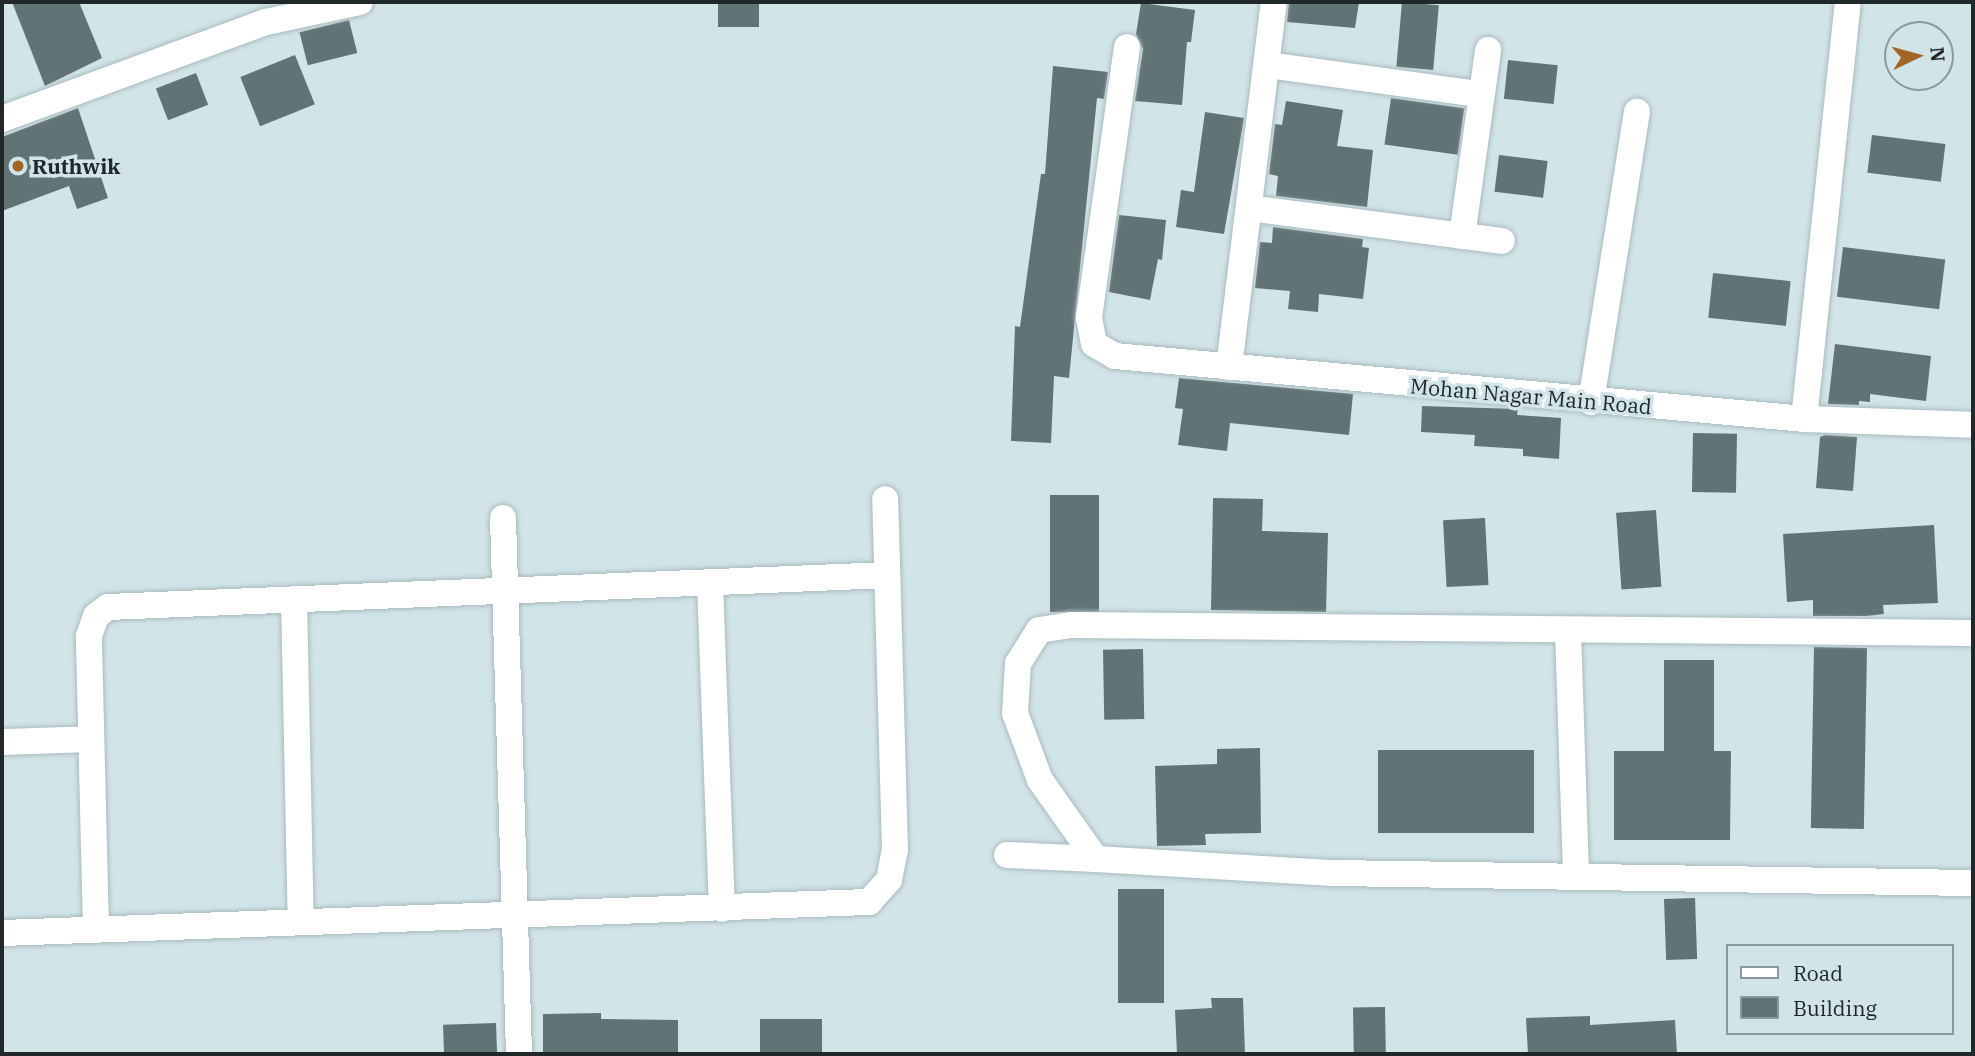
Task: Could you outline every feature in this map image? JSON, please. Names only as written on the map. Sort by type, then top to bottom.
[{"type":"street","points":[[2,119],[266,22],[360,2]]},
{"type":"street","points":[[1228,367],[1274,2]]},
{"type":"street","points":[[1804,419],[1849,2]]},
{"type":"street","name":"Mohan Nagar Main Road","points":[[1126,47],[1089,318],[1094,344],[1115,356],[1591,402],[1804,419],[1973,425]]},
{"type":"street","points":[[1462,236],[1475,155],[1479,94],[1488,50]]},
{"type":"street","points":[[1267,65],[1479,94]]},
{"type":"street","points":[[1591,402],[1637,113]]},
{"type":"street","points":[[1249,208],[1502,241]]},
{"type":"street","points":[[2,933],[859,905],[874,898],[889,880],[895,824],[885,499]]},
{"type":"street","points":[[503,518],[519,1054]]},
{"type":"street","points":[[96,930],[89,636],[103,610],[122,604],[887,575]]},
{"type":"street","points":[[710,583],[722,909]]},
{"type":"street","points":[[294,599],[301,922]]},
{"type":"street","points":[[1097,859],[1040,780],[1015,713],[1018,663],[1039,631],[1071,625],[1568,632],[1973,633]]},
{"type":"street","points":[[1568,632],[1576,874]]},
{"type":"street","points":[[2,742],[91,739]]},
{"type":"street","points":[[1007,855],[1334,873],[1576,874],[1973,883]]},
{"type":"building","points":[[12,2],[79,2],[102,58],[45,86]]},
{"type":"building","points":[[718,2],[759,2],[759,27],[718,27]]},
{"type":"building","points":[[1289,2],[1359,2],[1355,28],[1287,22]]},
{"type":"building","points":[[1402,2],[1439,5],[1433,70],[1396,67]]},
{"type":"building","points":[[1141,3],[1195,10],[1191,42],[1187,42],[1182,105],[1135,101],[1143,49],[1136,34]]},
{"type":"building","points":[[349,20],[357,53],[308,65],[300,32]]},
{"type":"building","points":[[295,55],[315,104],[260,126],[240,77]]},
{"type":"building","points":[[1508,60],[1558,65],[1554,104],[1504,99]]},
{"type":"building","points":[[1053,66],[1108,72],[1104,99],[1097,98],[1069,378],[1054,376],[1051,443],[1011,441],[1015,326],[1020,327],[1041,174],[1045,174]]},
{"type":"building","points":[[196,73],[208,105],[168,120],[156,88]]},
{"type":"building","points":[[1391,98],[1464,108],[1458,155],[1384,145]]},
{"type":"building","points":[[1286,101],[1343,110],[1337,146],[1373,150],[1367,207],[1276,196],[1278,176],[1269,174],[1275,124],[1282,125]]},
{"type":"building","points":[[78,108],[108,198],[77,209],[69,186],[2,211],[2,137]]},
{"type":"building","points":[[1205,112],[1244,118],[1224,234],[1176,227],[1181,190],[1194,192]]},
{"type":"building","points":[[1872,135],[1945,144],[1941,182],[1867,173]]},
{"type":"building","points":[[1499,155],[1548,161],[1543,198],[1494,192]]},
{"type":"building","points":[[1119,215],[1166,220],[1162,260],[1158,259],[1150,300],[1109,292]]},
{"type":"building","points":[[1273,227],[1363,239],[1362,247],[1369,248],[1363,299],[1319,294],[1318,312],[1288,309],[1290,291],[1255,288],[1260,242],[1272,243]]},
{"type":"building","points":[[1843,247],[1945,260],[1939,309],[1837,297]]},
{"type":"building","points":[[1713,273],[1791,281],[1786,326],[1708,318]]},
{"type":"building","points":[[1835,344],[1931,356],[1926,401],[1870,394],[1870,402],[1859,401],[1859,405],[1828,404]]},
{"type":"building","points":[[1179,378],[1353,394],[1349,435],[1230,423],[1227,451],[1178,445],[1183,409],[1175,408]]},
{"type":"building","points":[[1422,406],[1518,409],[1517,415],[1561,418],[1559,459],[1523,456],[1523,449],[1474,446],[1475,435],[1421,432]]},
{"type":"building","points":[[1693,433],[1737,434],[1736,493],[1692,492]]},
{"type":"building","points":[[1820,437],[1857,437],[1853,491],[1816,488]]},
{"type":"building","points":[[1050,495],[1099,495],[1099,612],[1050,612]]},
{"type":"building","points":[[1213,498],[1263,499],[1262,531],[1328,533],[1326,612],[1211,610]]},
{"type":"building","points":[[1656,510],[1661,587],[1621,590],[1616,513]]},
{"type":"building","points":[[1485,518],[1489,585],[1447,587],[1443,520]]},
{"type":"building","points":[[1934,525],[1938,603],[1883,605],[1884,614],[1867,616],[1813,616],[1813,600],[1787,602],[1783,534]]},
{"type":"building","points":[[1814,647],[1867,648],[1864,829],[1811,828]]},
{"type":"building","points":[[1143,649],[1144,719],[1104,720],[1103,650]]},
{"type":"building","points":[[1664,660],[1714,660],[1714,751],[1731,751],[1730,840],[1614,840],[1614,751],[1664,751]]},
{"type":"building","points":[[1260,748],[1261,833],[1205,834],[1206,845],[1157,846],[1155,766],[1217,764],[1217,749]]},
{"type":"building","points":[[1378,750],[1534,750],[1534,833],[1378,833]]},
{"type":"building","points":[[1118,889],[1164,889],[1164,1003],[1118,1003]]},
{"type":"building","points":[[1695,898],[1697,959],[1666,960],[1664,899]]},
{"type":"building","points":[[1211,998],[1243,998],[1245,1054],[1177,1054],[1175,1010],[1212,1008]]},
{"type":"building","points":[[1385,1007],[1386,1054],[1354,1054],[1353,1008]]},
{"type":"building","points":[[601,1013],[601,1019],[678,1020],[678,1054],[543,1054],[543,1014]]},
{"type":"building","points":[[1590,1016],[1590,1025],[1675,1020],[1677,1054],[1528,1054],[1526,1018]]},
{"type":"building","points":[[760,1019],[822,1019],[822,1054],[760,1054]]},
{"type":"building","points":[[496,1023],[497,1054],[444,1054],[443,1025]]},
{"type":"place","name":"Ruthwik","points":[[18,166]]}]
